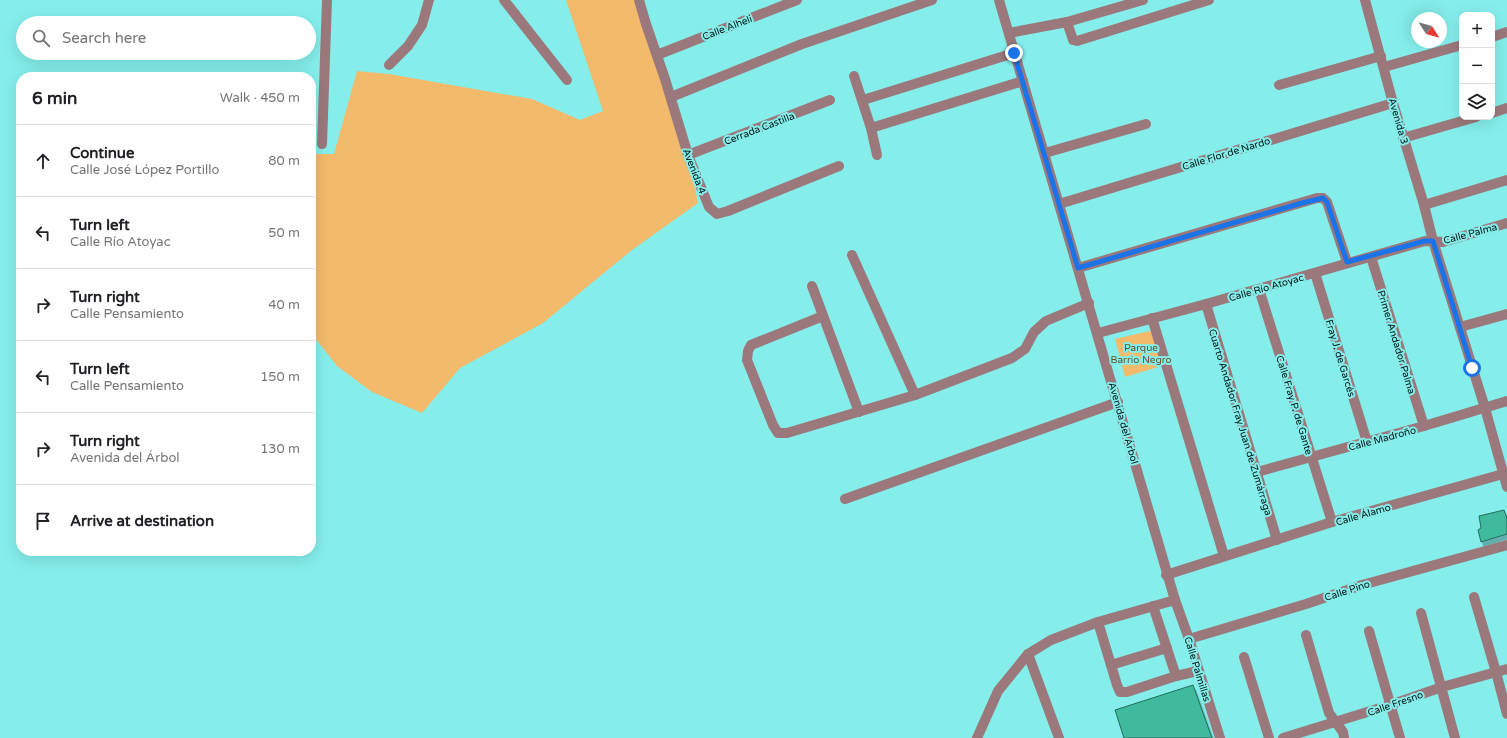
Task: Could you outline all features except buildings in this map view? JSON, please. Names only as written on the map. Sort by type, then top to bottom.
[{"type":"street","points":[[322,144],[327,0]]},
{"type":"street","points":[[389,65],[408,46],[422,25],[429,0]]},
{"type":"street","points":[[504,0],[567,80]]},
{"type":"street","name":"Avenida 4","points":[[639,0],[671,97],[688,155],[709,207],[717,214],[728,212],[839,166]]},
{"type":"street","name":"Calle Alheli","points":[[657,55],[797,0]]},
{"type":"street","points":[[671,97],[802,44],[932,0]]},
{"type":"street","name":"Avenida del Árbol","points":[[999,0],[1098,333],[1166,574],[1175,600]]},
{"type":"street","points":[[1008,32],[1067,22],[1143,0]]},
{"type":"street","points":[[1067,22],[1073,40],[1077,41],[1210,0]]},
{"type":"street","name":"Avenida 3","points":[[1367,1],[1403,138],[1424,205],[1433,241],[1485,408],[1507,487]]},
{"type":"street","points":[[1495,36],[1507,32]]},
{"type":"street","points":[[1384,67],[1459,46]]},
{"type":"street","points":[[863,100],[1014,53]]},
{"type":"street","points":[[1279,85],[1381,56]]},
{"type":"street","points":[[854,76],[863,100],[877,154]]},
{"type":"street","points":[[871,128],[1023,81]]},
{"type":"street","name":"Cerrada Castilla","points":[[688,155],[830,100]]},
{"type":"street","name":"Calle Flor de Nardo","points":[[1059,204],[1393,103]]},
{"type":"street","points":[[1495,111],[1507,108]]},
{"type":"street","points":[[1403,138],[1466,120]]},
{"type":"street","points":[[1045,153],[1146,124]]},
{"type":"street","points":[[1424,205],[1507,180]]},
{"type":"street","points":[[1078,268],[1309,200],[1323,198],[1327,202],[1347,262]]},
{"type":"street","name":"Calle Palma","points":[[1433,241],[1443,242],[1507,223]]},
{"type":"street","name":"Calle Río Atoyac","points":[[1098,333],[1259,289],[1347,262],[1371,257],[1425,241],[1433,241]]},
{"type":"street","points":[[852,256],[915,395]]},
{"type":"street","name":"Primer Andador Palma","points":[[1371,257],[1424,426]]},
{"type":"street","name":"Fray J. de Garcés","points":[[1315,273],[1367,442]]},
{"type":"street","points":[[812,286],[859,412]]},
{"type":"street","name":"Calle Fray P. de Gante","points":[[1259,289],[1332,522]]},
{"type":"street","points":[[823,316],[751,345],[748,351],[747,360],[773,425],[778,433],[787,433],[915,395],[1012,358],[1025,349],[1034,332],[1046,321],[1088,303]]},
{"type":"street","name":"Cuarto Andador Fray Juan de Zumárraga","points":[[1206,304],[1277,540]]},
{"type":"street","points":[[1460,327],[1507,314]]},
{"type":"street","points":[[1152,318],[1224,556]]},
{"type":"street","points":[[844,498],[1118,402]]},
{"type":"street","name":"Calle Madroño","points":[[1257,472],[1507,402]]},
{"type":"street","name":"Calle Álamo","points":[[1166,574],[1332,522],[1503,474]]},
{"type":"street","name":"Calle Pino","points":[[1189,639],[1306,604],[1362,585],[1507,545]]},
{"type":"street","points":[[1474,597],[1507,714]]},
{"type":"street","points":[[977,738],[998,691],[1028,654],[1051,640],[1098,622],[1175,600]]},
{"type":"street","name":"Calle Palmillas","points":[[1175,600],[1189,639],[1220,738]]},
{"type":"street","points":[[1153,606],[1176,676]]},
{"type":"street","points":[[1421,613],[1455,738]]},
{"type":"street","points":[[1098,622],[1120,692],[1127,692],[1176,676],[1198,671]]},
{"type":"street","points":[[1369,631],[1400,738]]},
{"type":"street","points":[[1306,635],[1329,713],[1343,732],[1344,738]]},
{"type":"street","points":[[1111,665],[1167,648]]},
{"type":"street","points":[[1028,654],[1059,738]]},
{"type":"street","points":[[1244,657],[1269,738]]},
{"type":"street","name":"Calle Fresno","points":[[1283,738],[1390,705],[1442,687],[1507,669]]},
{"type":"green space","points":[[566,0],[635,0],[688,155],[698,203],[632,250],[543,323],[460,368],[422,413],[372,392],[337,366],[316,339],[316,154],[334,154],[357,71],[389,74],[532,99],[580,120],[603,111]]},
{"type":"green space","name":"Parque Barrio Negro","points":[[1154,330],[1165,365],[1125,377],[1115,339]]},
{"type":"route","points":[[1014,53],[1078,268],[1317,198],[1323,198],[1327,202],[1347,262],[1371,257],[1425,241],[1433,241],[1472,368]]}]
